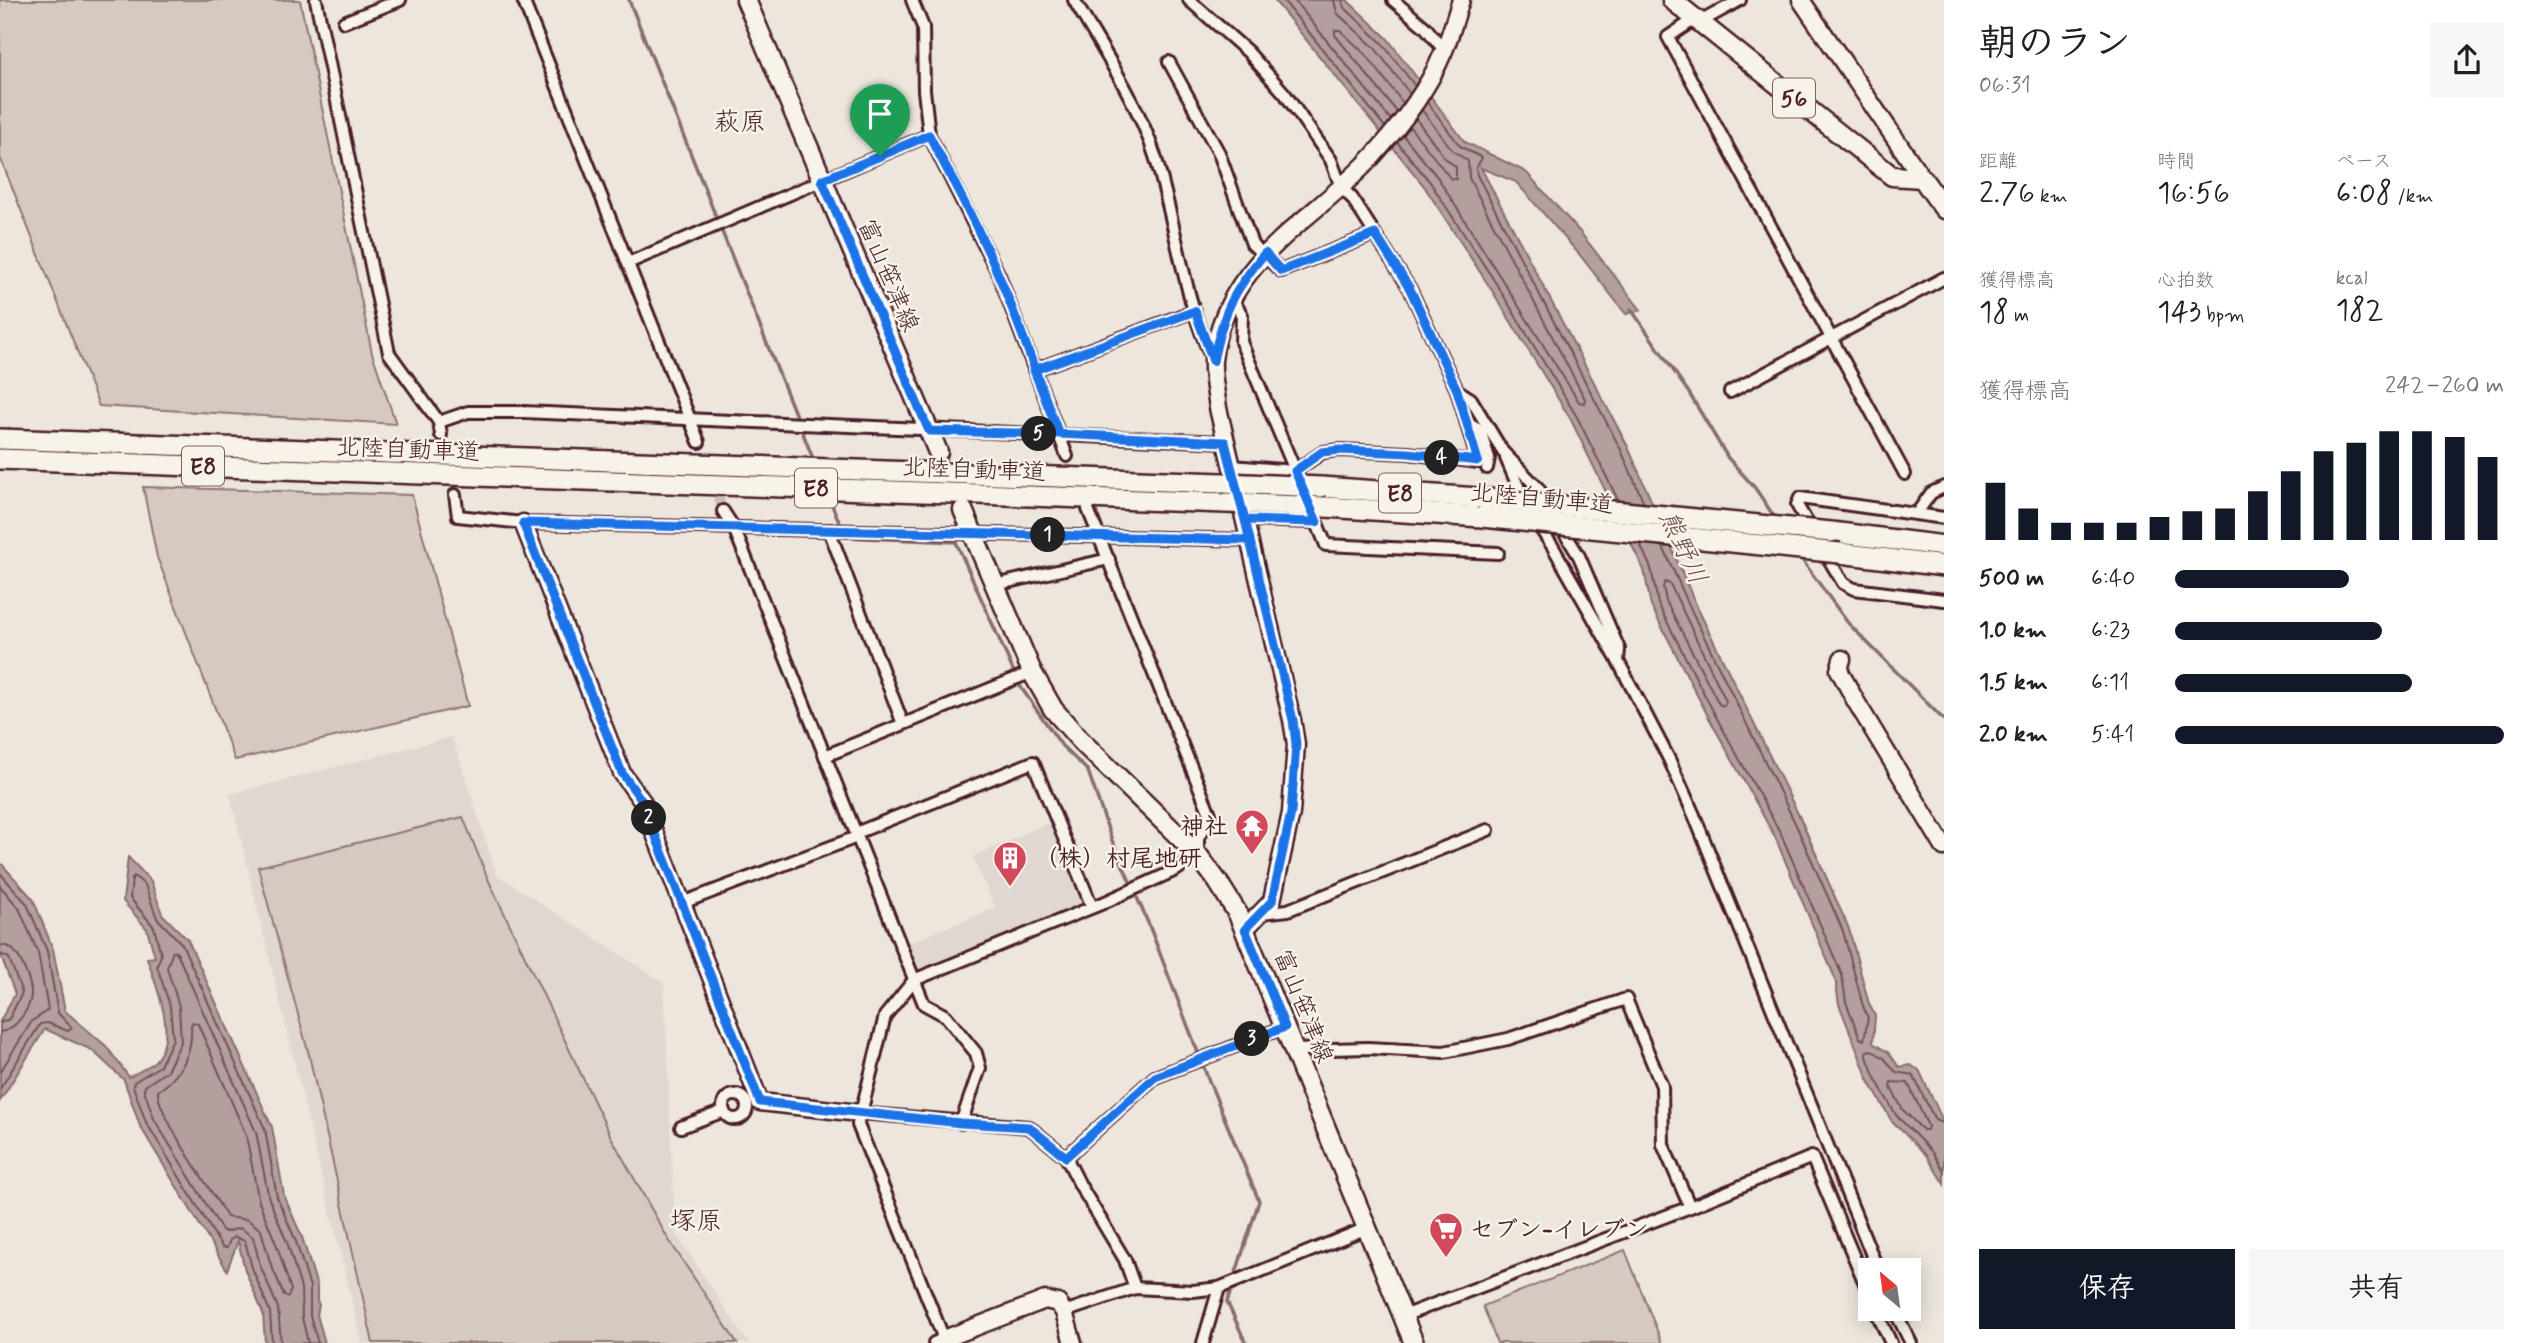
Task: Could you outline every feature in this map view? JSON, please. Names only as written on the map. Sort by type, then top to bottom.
[{"type":"highway","name":"北陸自動車道","points":[[0,439],[401,453],[1227,475],[1944,566]]},
{"type":"highway","name":"北陸自動車道","points":[[0,458],[1226,503],[1321,515],[1480,508],[1831,532],[1944,546]]},
{"type":"main road","name":"富山笹津線","points":[[746,0],[938,452]]},
{"type":"main road","name":"56","points":[[1672,0],[1892,176],[1922,178]]},
{"type":"main road","points":[[1922,178],[1944,209]]},
{"type":"main road","name":"富山笹津線","points":[[963,510],[1032,672],[1053,709],[1081,741],[1198,855],[1218,882],[1245,929],[1414,1343]]},
{"type":"street","points":[[316,0],[389,353],[439,422],[441,435]]},
{"type":"street","points":[[344,22],[400,0]]},
{"type":"street","points":[[523,0],[699,442]]},
{"type":"street","points":[[912,0],[923,27],[924,90],[929,135],[999,275],[1068,456]]},
{"type":"street","points":[[1074,0],[1139,114],[1170,206],[1195,311],[1213,361],[1227,475],[1245,520],[1293,720],[1296,744],[1291,813],[1272,901],[1245,929]]},
{"type":"street","points":[[1189,0],[1248,52],[1285,94],[1331,160],[1410,289],[1457,390],[1478,461],[1408,453],[1340,450],[1322,452],[1295,471],[1227,475]]},
{"type":"street","points":[[1393,0],[1426,28],[1443,53]]},
{"type":"street","points":[[1213,361],[1225,312],[1241,281],[1265,253],[1344,184],[1396,128],[1443,53],[1461,0]]},
{"type":"street","points":[[1740,0],[1668,37],[1905,474]]},
{"type":"street","points":[[1801,0],[1922,178]]},
{"type":"street","points":[[1169,62],[1219,153],[1252,244],[1265,253],[1281,271],[1375,234]]},
{"type":"street","points":[[628,263],[929,135]]},
{"type":"street","points":[[1730,392],[1944,278]]},
{"type":"street","points":[[1232,299],[1242,315],[1241,342],[1295,471],[1321,515],[1326,545],[1498,553]]},
{"type":"street","points":[[1034,370],[1195,311]]},
{"type":"street","points":[[1457,390],[1471,398],[1503,452],[1527,508],[1553,547],[1618,661],[1669,759],[1695,815],[1873,1258]]},
{"type":"street","points":[[439,422],[468,412],[523,412],[1225,442]]},
{"type":"street","points":[[1468,424],[1480,430],[1489,458],[1487,468]]},
{"type":"street","points":[[1503,452],[1538,488],[1579,556],[1619,649],[1618,661]]},
{"type":"street","points":[[1917,513],[1931,493],[1944,486]]},
{"type":"street","points":[[455,495],[458,516],[523,523],[1250,540]]},
{"type":"street","points":[[1944,517],[1800,498],[1797,505],[1846,586],[1944,600]]},
{"type":"street","points":[[1073,1343],[1064,1312],[1058,1303],[1045,1300],[939,1341],[858,1125],[885,1016],[914,980],[1176,870],[1198,855],[1198,837],[1212,819],[1088,509]]},
{"type":"street","points":[[723,511],[734,528],[924,1004],[946,1016],[976,1053],[980,1068],[961,1123]]},
{"type":"street","points":[[1245,520],[1321,515]]},
{"type":"street","points":[[523,523],[622,773],[642,801],[682,903],[752,1100]]},
{"type":"street","points":[[829,530],[904,724]]},
{"type":"street","points":[[995,585],[1109,558]]},
{"type":"street","points":[[1842,659],[1839,670],[1850,691],[1944,847]]},
{"type":"street","points":[[825,756],[1032,672]]},
{"type":"street","points":[[682,903],[1033,762],[1092,907]]},
{"type":"street","points":[[1261,913],[1287,910],[1488,830]]},
{"type":"street","points":[[1294,1050],[1368,1048],[1444,1052],[1507,1039],[1626,999],[1662,1086],[1663,1145],[1690,1207]]},
{"type":"street","points":[[1066,1157],[1155,1077],[1285,1027]]},
{"type":"street","points":[[681,1126],[724,1111],[724,1103],[732,1096],[740,1096],[760,1102],[859,1113],[1029,1127],[1066,1157],[1125,1259],[1135,1288]]},
{"type":"street","points":[[1403,1316],[1690,1207],[1812,1157],[1858,1267]]},
{"type":"street","points":[[1064,1312],[1135,1288],[1193,1291],[1219,1288],[1367,1228]]},
{"type":"street","points":[[1203,1343],[1219,1288]]},
{"type":"street","points":[[1881,1321],[1891,1343]]},
{"type":"street","points":[[1900,1321],[1911,1343]]},
{"type":"shaded area","points":[[0,0],[300,0],[372,353],[396,424],[99,406],[0,157]]},
{"type":"shaded area","points":[[143,487],[412,495],[468,706],[235,760],[157,557]]},
{"type":"shaded area","points":[[452,737],[497,875],[664,983],[675,1232],[748,1343],[362,1343],[230,794]]},
{"type":"shaded area","points":[[463,817],[488,879],[611,1137],[667,1237],[737,1343],[373,1343],[309,1055],[258,867]]},
{"type":"shaded area","points":[[1048,823],[1084,902],[918,973],[906,944],[995,908],[973,857]]},
{"type":"shaded area","points":[[1625,1250],[1662,1343],[1497,1343],[1483,1306]]},
{"type":"water","points":[[1274,0],[1347,0],[1387,38],[1465,142],[1526,172],[1580,232],[1641,310],[1626,314],[1579,254],[1516,182],[1481,168],[1628,447],[1698,609],[1802,822],[1849,929],[1869,1004],[1875,1016],[1873,1043],[1889,1053],[1899,1067],[1910,1065],[1919,1070],[1944,1123],[1944,1184],[1926,1155],[1891,1120],[1869,1081],[1839,1004],[1835,978],[1775,837],[1651,606],[1644,570],[1571,420],[1424,186]]},
{"type":"water","points":[[128,857],[151,881],[162,914],[188,940],[272,1127],[284,1196],[302,1237],[317,1286],[317,1315],[325,1343],[265,1343],[263,1313],[245,1270],[238,1241],[227,1270],[140,1126],[124,1080],[92,1050],[45,1029],[0,1101],[0,1021],[15,994],[0,953],[0,862],[33,899],[53,949],[65,1011],[106,1046],[129,1077],[153,1063],[161,1053],[165,1040],[164,1012],[147,958],[155,957],[147,929],[123,901]]},
{"type":"waterway","points":[[629,0],[814,461]]},
{"type":"waterway","points":[[1631,309],[1689,393],[1728,458],[1755,488],[1777,521]]},
{"type":"waterway","points":[[827,494],[846,537],[956,542],[1020,686],[1062,746],[1088,771],[1111,838],[1149,925],[1259,1201],[1234,1279]]},
{"type":"waterway","points":[[1800,557],[1848,623],[1944,720]]},
{"type":"waterway","points":[[1232,1287],[1227,1302],[1246,1343]]},
{"type":"tunnel","points":[[713,481],[723,511]]},
{"type":"place","name":"神社","points":[[1252,856]]},
{"type":"place","name":"（株）村尾地研","points":[[1010,888]]},
{"type":"place","name":"セブン-イレブン","points":[[1446,1259]]},
{"type":"district","name":"萩原","points":[[740,121]]},
{"type":"district","name":"塚原","points":[[696,1220]]},
{"type":"route","points":[[880,156],[822,180],[929,431],[1059,434],[1034,370],[1195,311],[1213,361],[1225,312],[1241,281],[1265,253],[1281,271],[1375,234],[1410,289],[1457,390],[1478,461],[1408,453],[1340,450],[1322,452],[1295,471],[1317,522],[1245,520],[1293,720],[1296,744],[1291,813],[1272,901],[1245,929],[1285,1027],[1155,1077],[1066,1157],[1029,1127],[961,1123],[760,1102],[642,801],[622,773],[523,523],[983,533],[1100,537],[1250,540],[1245,520],[1225,442],[1059,434],[1034,370],[999,275],[929,135],[880,156]]},
{"type":"water label","name":"熊野川","points":[[1684,547]]}]
